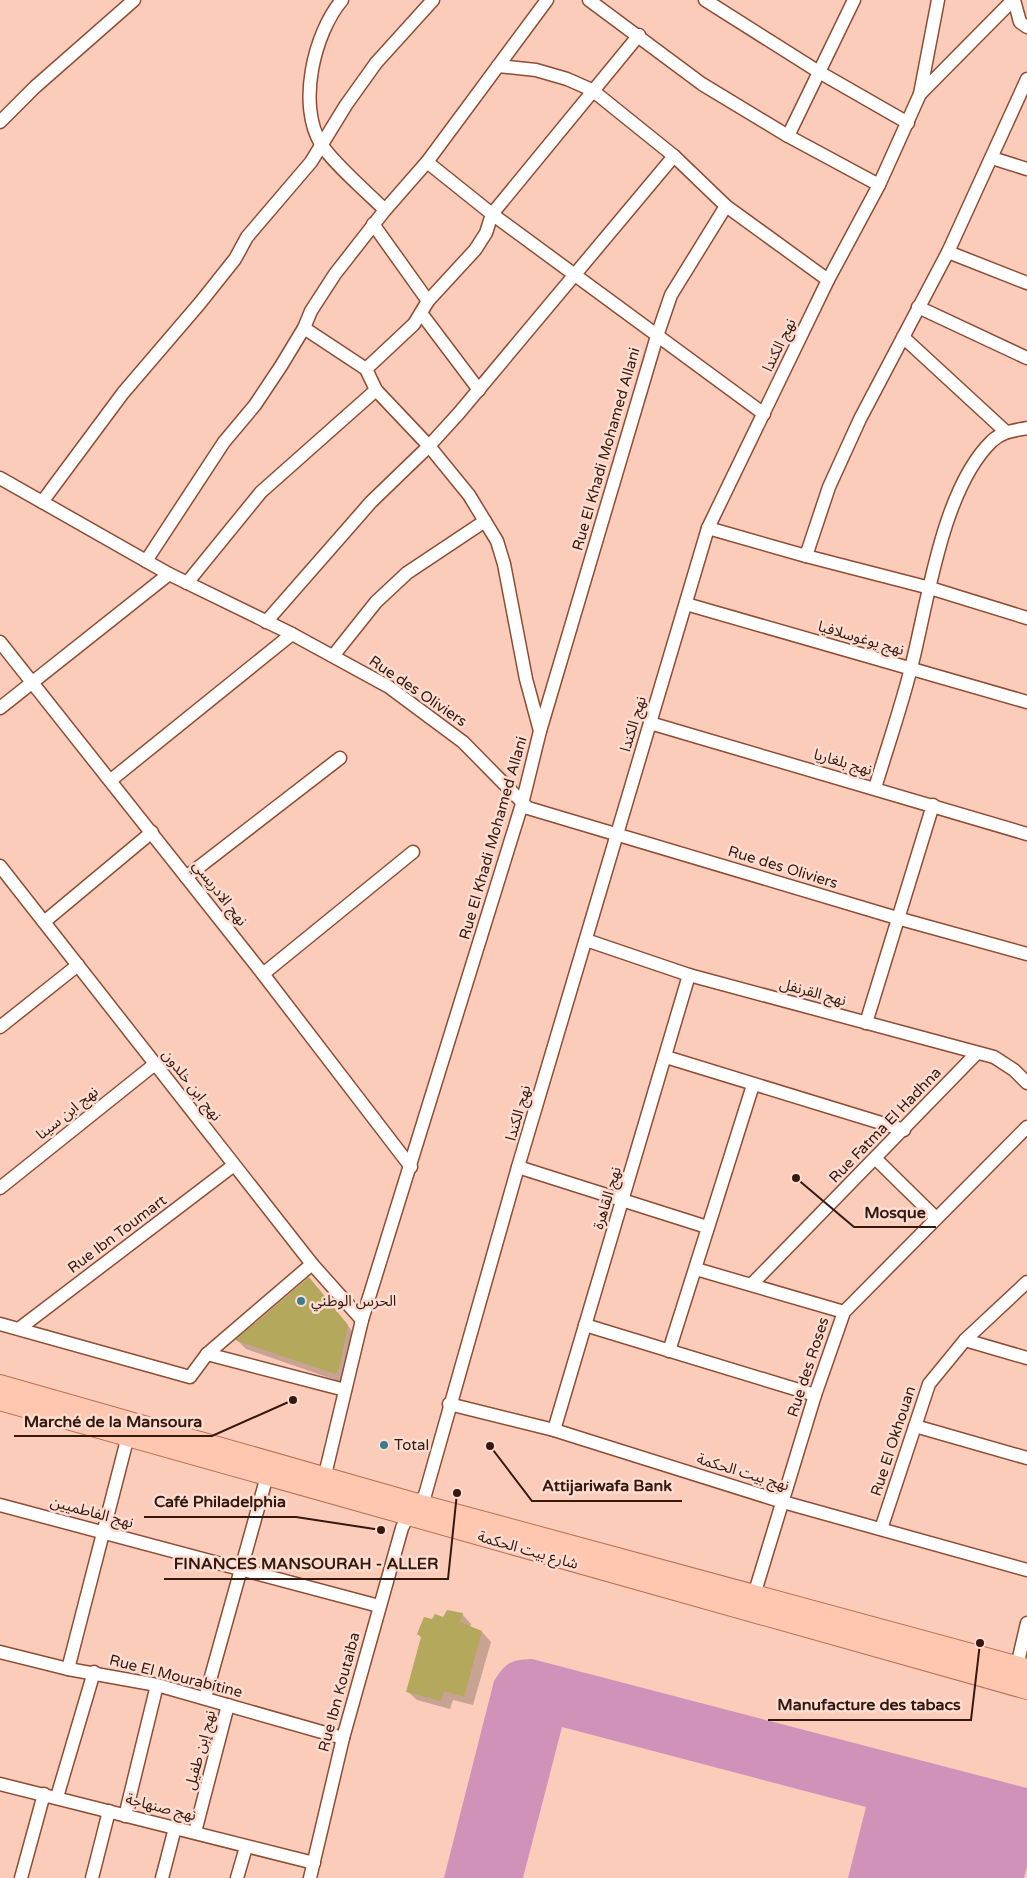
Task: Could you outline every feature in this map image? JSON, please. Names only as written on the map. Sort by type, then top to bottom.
[{"type":"main road","name":"شارع بيت الحكمة","points":[[0,1385],[323,1484],[1027,1689]]},
{"type":"main road","name":"شارع بيت الحكمة","points":[[0,1400],[267,1476],[323,1484]]},
{"type":"main road","name":"شارع بيت الحكمة","points":[[413,1510],[754,1595],[1022,1668]]},
{"type":"street","points":[[0,122],[35,87],[134,0]]},
{"type":"street","points":[[342,0],[331,13],[320,37],[313,64],[310,114],[321,145],[385,210]]},
{"type":"street","points":[[42,502],[123,393],[200,303],[235,259],[247,237],[311,162],[376,63],[433,0]]},
{"type":"street","points":[[146,561],[224,442],[255,405],[304,328],[311,311],[335,274],[385,210],[427,162],[547,0]]},
{"type":"street","points":[[589,0],[702,84],[788,136],[879,185]]},
{"type":"street","points":[[705,0],[819,72],[908,123]]},
{"type":"street","points":[[788,136],[854,0]]},
{"type":"street","points":[[920,94],[938,0]]},
{"type":"street","points":[[1014,0],[1020,22],[1027,27]]},
{"type":"street","name":"نهج الكندا","points":[[413,1510],[425,1495],[449,1404],[518,1167],[708,528],[828,280],[879,185],[920,94],[1014,0]]},
{"type":"street","points":[[366,369],[414,324],[428,301],[475,250],[486,234],[492,214],[592,90],[639,36]]},
{"type":"street","points":[[498,66],[536,70],[567,78],[592,90],[674,156],[726,206],[828,280]]},
{"type":"street","points":[[806,556],[829,487],[860,419],[948,252],[1027,79]]},
{"type":"street","points":[[266,622],[371,502],[429,446],[576,275],[674,156]]},
{"type":"street","points":[[992,158],[1027,169]]},
{"type":"street","points":[[427,162],[492,214],[764,414]]},
{"type":"street","name":"Rue El Khadi Mohamed Allani","points":[[323,1484],[362,1320],[522,804],[540,731],[657,336],[672,295],[726,206]]},
{"type":"street","points":[[374,224],[428,301]]},
{"type":"street","points":[[948,252],[1027,282]]},
{"type":"street","points":[[918,307],[1027,358]]},
{"type":"street","points":[[421,313],[478,390]]},
{"type":"street","points":[[304,328],[366,369],[376,390],[429,446],[470,495],[497,541],[504,564],[526,679],[540,731]]},
{"type":"street","points":[[902,337],[1005,431]]},
{"type":"street","points":[[186,583],[261,492],[376,390]]},
{"type":"street","points":[[875,788],[911,669],[937,556],[956,498],[982,452],[1005,431],[1027,428]]},
{"type":"street","name":"Rue des Oliviers","points":[[0,478],[169,574],[292,634],[389,687],[463,742],[522,804],[550,816],[617,834],[897,918],[1027,954]]},
{"type":"street","points":[[334,656],[376,602],[407,572],[485,521]]},
{"type":"street","points":[[708,528],[930,588],[1027,618]]},
{"type":"street","points":[[0,708],[169,574]]},
{"type":"street","name":"نهج يوغوسلافيا","points":[[686,604],[1027,702]]},
{"type":"street","points":[[111,780],[292,634]]},
{"type":"street","name":"نهج الادريسي","points":[[0,642],[152,832],[411,1167]]},
{"type":"street","name":"نهج بلغاريا","points":[[650,723],[1027,834]]},
{"type":"street","points":[[186,878],[340,758]]},
{"type":"street","points":[[866,1023],[932,805]]},
{"type":"street","points":[[44,922],[152,832]]},
{"type":"street","points":[[263,974],[413,852]]},
{"type":"street","name":"نهج ابن خلدون","points":[[0,866],[312,1264],[362,1320]]},
{"type":"street","name":"نهج القرنفل","points":[[586,940],[689,975],[994,1057],[1014,1070],[1027,1083]]},
{"type":"street","points":[[0,1027],[78,966]]},
{"type":"street","name":"نهج القاهرة","points":[[554,1430],[689,975]]},
{"type":"street","name":"Rue Fatma El Hadhna","points":[[752,1284],[876,1159],[977,1053]]},
{"type":"street","points":[[666,1056],[753,1085],[904,1130]]},
{"type":"street","name":"نهج ابن سينا","points":[[0,1188],[155,1064]]},
{"type":"street","points":[[669,1351],[753,1085]]},
{"type":"street","name":"Rue des Roses","points":[[754,1595],[815,1395],[844,1312],[1027,1127]]},
{"type":"street","points":[[876,1159],[936,1218]]},
{"type":"street","name":"Rue Ibn Toumart","points":[[20,1328],[234,1165]]},
{"type":"street","points":[[518,1167],[708,1227]]},
{"type":"street","points":[[0,1324],[190,1376],[207,1354],[312,1264]]},
{"type":"street","points":[[696,1269],[844,1312]]},
{"type":"street","name":"Rue El Okhouan","points":[[881,1529],[929,1384],[965,1340],[1027,1282]]},
{"type":"street","points":[[585,1325],[815,1395]]},
{"type":"street","points":[[965,1340],[1027,1358]]},
{"type":"street","points":[[207,1354],[345,1390]]},
{"type":"street","name":"نهج بيت الحكمة","points":[[449,1404],[554,1430],[783,1502],[1027,1570]]},
{"type":"street","points":[[915,1426],[1027,1458]]},
{"type":"street","points":[[68,1669],[128,1436]]},
{"type":"street","points":[[205,1698],[267,1476]]},
{"type":"street","name":"نهج الفاطميين","points":[[0,1505],[379,1606]]},
{"type":"street","name":"Rue Ibn Koutaiba","points":[[310,1878],[343,1738],[379,1606],[402,1528],[413,1510]]},
{"type":"street","points":[[1022,1668],[1027,1624]]},
{"type":"street","name":"Rue El Mourabitine","points":[[0,1652],[68,1669],[94,1672],[157,1685],[343,1738]]},
{"type":"street","points":[[57,1797],[94,1672]]},
{"type":"street","points":[[125,1816],[157,1685]]},
{"type":"street","name":"نهج إبن طفيل","points":[[195,1832],[228,1705]]},
{"type":"street","name":"نهج صنهاجة","points":[[0,1784],[314,1863]]},
{"type":"street","points":[[21,1878],[44,1794]]},
{"type":"street","points":[[92,1878],[109,1811]]},
{"type":"street","points":[[162,1878],[175,1828]]},
{"type":"street","points":[[237,1878],[246,1847]]},
{"type":"shaded area","points":[[532,1659],[1027,1788],[1027,1866],[1024,1878],[848,1878],[866,1807],[562,1727],[523,1878],[444,1878],[494,1681],[505,1666],[518,1660]]},
{"type":"building","name":"الحرس الوطني","points":[[309,1277],[348,1325],[339,1369],[335,1374],[235,1340]]},
{"type":"building","points":[[447,1610],[463,1613],[460,1622],[482,1631],[464,1697],[444,1691],[441,1701],[406,1692],[421,1637],[417,1634],[424,1617],[432,1619],[435,1614],[443,1617]]},
{"type":"place","name":"Mosque","points":[[796,1178]]},
{"type":"place","name":"الحرس الوطني","points":[[301,1301]]},
{"type":"place","name":"Marché de la Mansoura","points":[[293,1400]]},
{"type":"place","name":"Total","points":[[384,1445]]},
{"type":"place","name":"Attijariwafa Bank","points":[[490,1446]]},
{"type":"place","name":"FINANCES MANSOURAH - ALLER","points":[[457,1493]]},
{"type":"place","name":"Café Philadelphia","points":[[381,1530]]},
{"type":"place","name":"Manufacture des tabacs","points":[[980,1643]]}]
